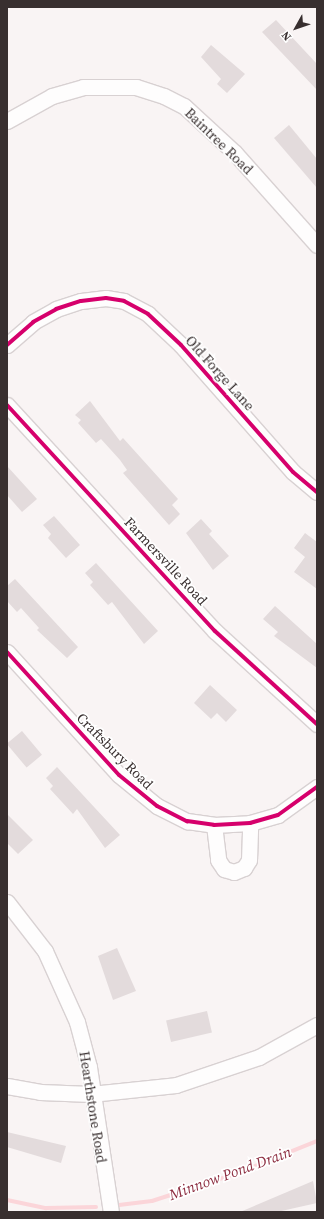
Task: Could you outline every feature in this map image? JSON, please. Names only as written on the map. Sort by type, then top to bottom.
[{"type":"street","name":"Baintree Road","points":[[7,121],[52,96],[83,87],[136,87],[164,96],[184,106],[235,153],[317,245]]},
{"type":"street","name":"Old Forge Lane","points":[[7,345],[33,322],[56,309],[87,300],[124,301],[148,314],[181,345],[293,472],[317,492]]},
{"type":"street","name":"Farmersville Road","points":[[7,404],[215,631],[317,724]]},
{"type":"street","name":"Craftsbury Road","points":[[7,652],[141,795],[187,821],[214,825],[250,823],[278,815],[317,787]]},
{"type":"street","points":[[214,825],[218,860],[224,869],[234,872],[244,868],[249,860],[250,823]]},
{"type":"street","name":"Hearthstone Road","points":[[7,902],[45,951],[63,986],[77,1022],[111,1212]]},
{"type":"street","points":[[7,1086],[40,1092],[91,1094],[176,1085],[221,1073],[293,1041],[317,1025]]},
{"type":"building","points":[[276,20],[317,64],[317,90],[262,32]]},
{"type":"building","points":[[211,45],[245,74],[227,93],[217,84],[221,79],[201,57]]},
{"type":"building","points":[[289,125],[317,159],[317,188],[274,138]]},
{"type":"building","points":[[90,401],[120,441],[123,438],[178,499],[172,505],[180,514],[169,525],[123,473],[127,470],[120,460],[101,439],[96,443],[78,423],[81,420],[75,415]]},
{"type":"building","points":[[7,466],[37,499],[22,512],[7,495]]},
{"type":"building","points":[[54,516],[80,545],[66,558],[48,538],[51,534],[43,525]]},
{"type":"building","points":[[201,519],[212,531],[209,534],[229,556],[213,570],[186,533]]},
{"type":"building","points":[[305,533],[317,542],[317,589],[294,572],[305,557],[294,548]]},
{"type":"building","points":[[96,563],[158,631],[144,644],[112,602],[108,605],[90,585],[93,582],[85,573]]},
{"type":"building","points":[[15,579],[78,647],[67,658],[37,630],[39,628],[21,608],[17,612],[7,601],[7,586]]},
{"type":"building","points":[[275,606],[317,644],[317,668],[274,636],[278,632],[263,619]]},
{"type":"building","points":[[210,685],[237,710],[226,722],[217,713],[211,719],[194,703]]},
{"type":"building","points":[[22,731],[42,755],[27,768],[7,744]]},
{"type":"building","points":[[57,767],[120,835],[105,848],[77,809],[73,814],[50,789],[53,786],[46,778]]},
{"type":"building","points":[[7,814],[33,840],[18,854],[7,843]]},
{"type":"building","points":[[117,948],[136,991],[113,1000],[98,956]]},
{"type":"building","points":[[207,1011],[212,1032],[171,1042],[166,1020]]},
{"type":"building","points":[[7,1132],[66,1146],[61,1163],[7,1147]]},
{"type":"building","points":[[313,1181],[317,1203],[277,1212],[240,1212]]},
{"type":"waterway","name":"Minnow Pond Drain","points":[[119,1205],[152,1201],[235,1174],[317,1141]]},
{"type":"waterway","name":"Minnow Pond Drain","points":[[7,1200],[46,1208],[96,1207]]},
{"type":"cycle path","points":[[7,345],[33,322],[56,309],[81,301],[106,298],[124,301],[148,314],[181,345],[293,472],[317,492]]},
{"type":"cycle path","points":[[7,405],[215,631],[317,724]]},
{"type":"cycle path","points":[[7,652],[119,775],[157,806],[187,821],[214,825],[250,823],[278,815],[317,787]]}]
